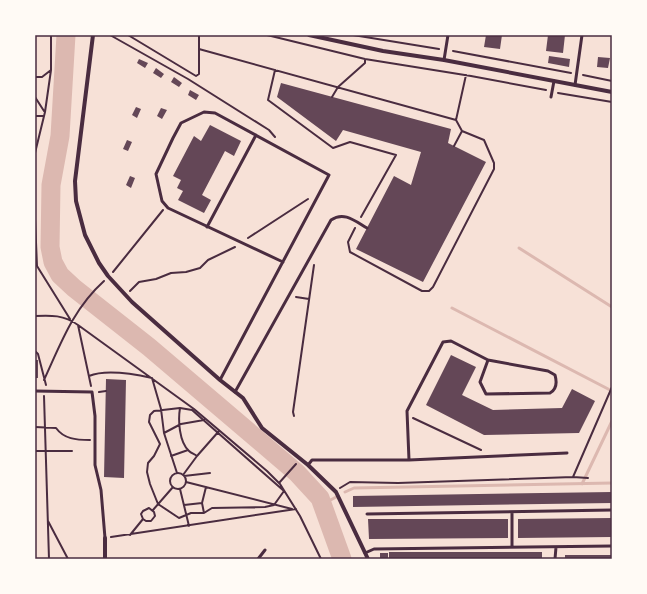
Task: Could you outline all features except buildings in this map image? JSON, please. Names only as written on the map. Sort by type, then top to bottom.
[{"type":"street","points":[[94,35],[76,181],[76,201],[85,235],[99,263],[115,284],[132,302],[235,392],[251,408],[262,428],[308,465],[336,492],[368,559]]},
{"type":"street","points":[[309,35],[383,51],[444,60],[612,92]]},
{"type":"street","points":[[105,559],[107,538]]},
{"type":"lane","points":[[444,60],[448,35]]},
{"type":"lane","points":[[575,85],[582,35]]},
{"type":"lane","points":[[551,97],[554,81]]},
{"type":"lane","points":[[220,380],[283,262],[329,175],[215,113],[204,112],[181,123],[156,174],[162,201],[168,208],[283,262]]},
{"type":"lane","points":[[208,227],[256,135]]},
{"type":"lane","points":[[235,392],[331,220],[337,216],[345,216],[367,228]]},
{"type":"lane","points":[[410,460],[407,411],[442,342],[450,341],[488,360],[548,371],[555,375],[557,381],[556,387],[550,393],[486,394],[480,382],[488,360]]},
{"type":"lane","points":[[35,391],[92,392],[95,465],[107,538]]},
{"type":"lane","points":[[308,465],[312,460],[410,460],[568,453]]},
{"type":"lane","points":[[367,514],[612,510]]},
{"type":"lane","points":[[512,512],[512,547]]},
{"type":"lane","points":[[365,553],[374,549],[612,546]]},
{"type":"lane","points":[[555,559],[556,547]]},
{"type":"lane","points":[[258,559],[265,550]]},
{"type":"path","points":[[35,153],[45,112],[51,70],[51,35]]},
{"type":"path","points":[[110,35],[188,79],[269,130],[275,137]]},
{"type":"path","points":[[128,35],[196,76],[199,74],[199,35]]},
{"type":"path","points":[[267,35],[365,59],[536,88]]},
{"type":"path","points":[[353,35],[443,49]]},
{"type":"path","points":[[199,49],[456,120]]},
{"type":"path","points":[[453,51],[571,73]]},
{"type":"path","points":[[332,97],[338,87],[365,64],[365,59]]},
{"type":"path","points":[[35,77],[42,78],[51,70]]},
{"type":"path","points":[[275,70],[268,100],[333,148],[350,142],[396,155],[348,242],[350,252],[424,292],[429,291],[433,287],[494,169],[494,163],[484,140],[462,131],[456,120],[466,75]]},
{"type":"path","points":[[583,76],[612,81]]},
{"type":"path","points":[[558,93],[612,102]]},
{"type":"path","points":[[35,97],[45,112]]},
{"type":"path","points":[[35,116],[43,116]]},
{"type":"path","points":[[454,146],[462,131]]},
{"type":"path","points":[[244,242],[283,214],[309,198]]},
{"type":"path","points":[[112,273],[163,210]]},
{"type":"path","points":[[35,219],[36,266],[71,320]]},
{"type":"path","points":[[134,287],[139,282],[156,279],[171,273],[186,272],[200,268],[208,260],[238,245]]},
{"type":"path","points":[[294,416],[293,412],[315,260]]},
{"type":"path","points":[[35,351],[38,354],[44,382],[71,320],[81,304],[105,280]]},
{"type":"path","points":[[293,297],[309,298]]},
{"type":"path","points":[[35,316],[56,315],[71,320],[152,378],[219,431],[279,483],[296,509],[321,559]]},
{"type":"path","points":[[78,325],[92,390]]},
{"type":"path","points":[[89,376],[106,373],[152,378]]},
{"type":"path","points":[[152,378],[161,411],[164,433],[177,473],[184,476],[210,473]]},
{"type":"path","points":[[573,477],[612,387]]},
{"type":"path","points":[[44,392],[49,559]]},
{"type":"path","points":[[180,408],[179,417],[181,434],[188,450],[197,456]]},
{"type":"path","points":[[180,408],[193,409],[284,491],[274,505],[265,507],[212,508],[204,513],[187,515],[179,518],[158,504],[147,472],[148,462],[160,444],[149,422],[150,415],[154,411],[180,408]]},
{"type":"path","points":[[412,417],[483,451]]},
{"type":"path","points":[[164,433],[181,424],[204,420]]},
{"type":"path","points":[[35,427],[56,428],[62,436],[79,440],[95,440]]},
{"type":"path","points":[[184,476],[197,456],[219,431]]},
{"type":"path","points":[[35,450],[72,451]]},
{"type":"path","points":[[171,456],[188,450]]},
{"type":"path","points":[[279,483],[297,463]]},
{"type":"path","points":[[173,487],[170,479],[177,473]]},
{"type":"path","points":[[184,476],[186,482]]},
{"type":"path","points":[[338,489],[350,482],[398,483],[573,477],[588,478]]},
{"type":"path","points":[[186,482],[274,505],[296,509]]},
{"type":"path","points":[[180,489],[186,482]]},
{"type":"path","points":[[153,510],[173,487]]},
{"type":"path","points":[[173,487],[180,489]]},
{"type":"path","points":[[204,513],[202,503],[206,487]]},
{"type":"path","points":[[180,489],[189,526]]},
{"type":"path","points":[[184,505],[202,503]]},
{"type":"path","points":[[143,519],[141,514],[145,509],[149,508],[153,510]]},
{"type":"path","points":[[107,538],[296,509]]},
{"type":"path","points":[[143,519],[148,521],[153,520],[155,514],[153,510]]},
{"type":"path","points":[[130,535],[143,519]]},
{"type":"path","points":[[47,521],[68,559]]},
{"type":"waterway","points":[[66,35],[60,136],[51,185],[50,247],[53,262],[60,275],[74,288],[149,347],[297,473],[320,498],[342,559]]},
{"type":"waterway","points":[[519,248],[612,307]]},
{"type":"waterway","points":[[452,308],[612,391]]},
{"type":"waterway","points":[[582,484],[612,421]]},
{"type":"waterway","points":[[345,492],[354,488],[612,483]]},
{"type":"waterway","points":[[323,504],[338,496]]}]
